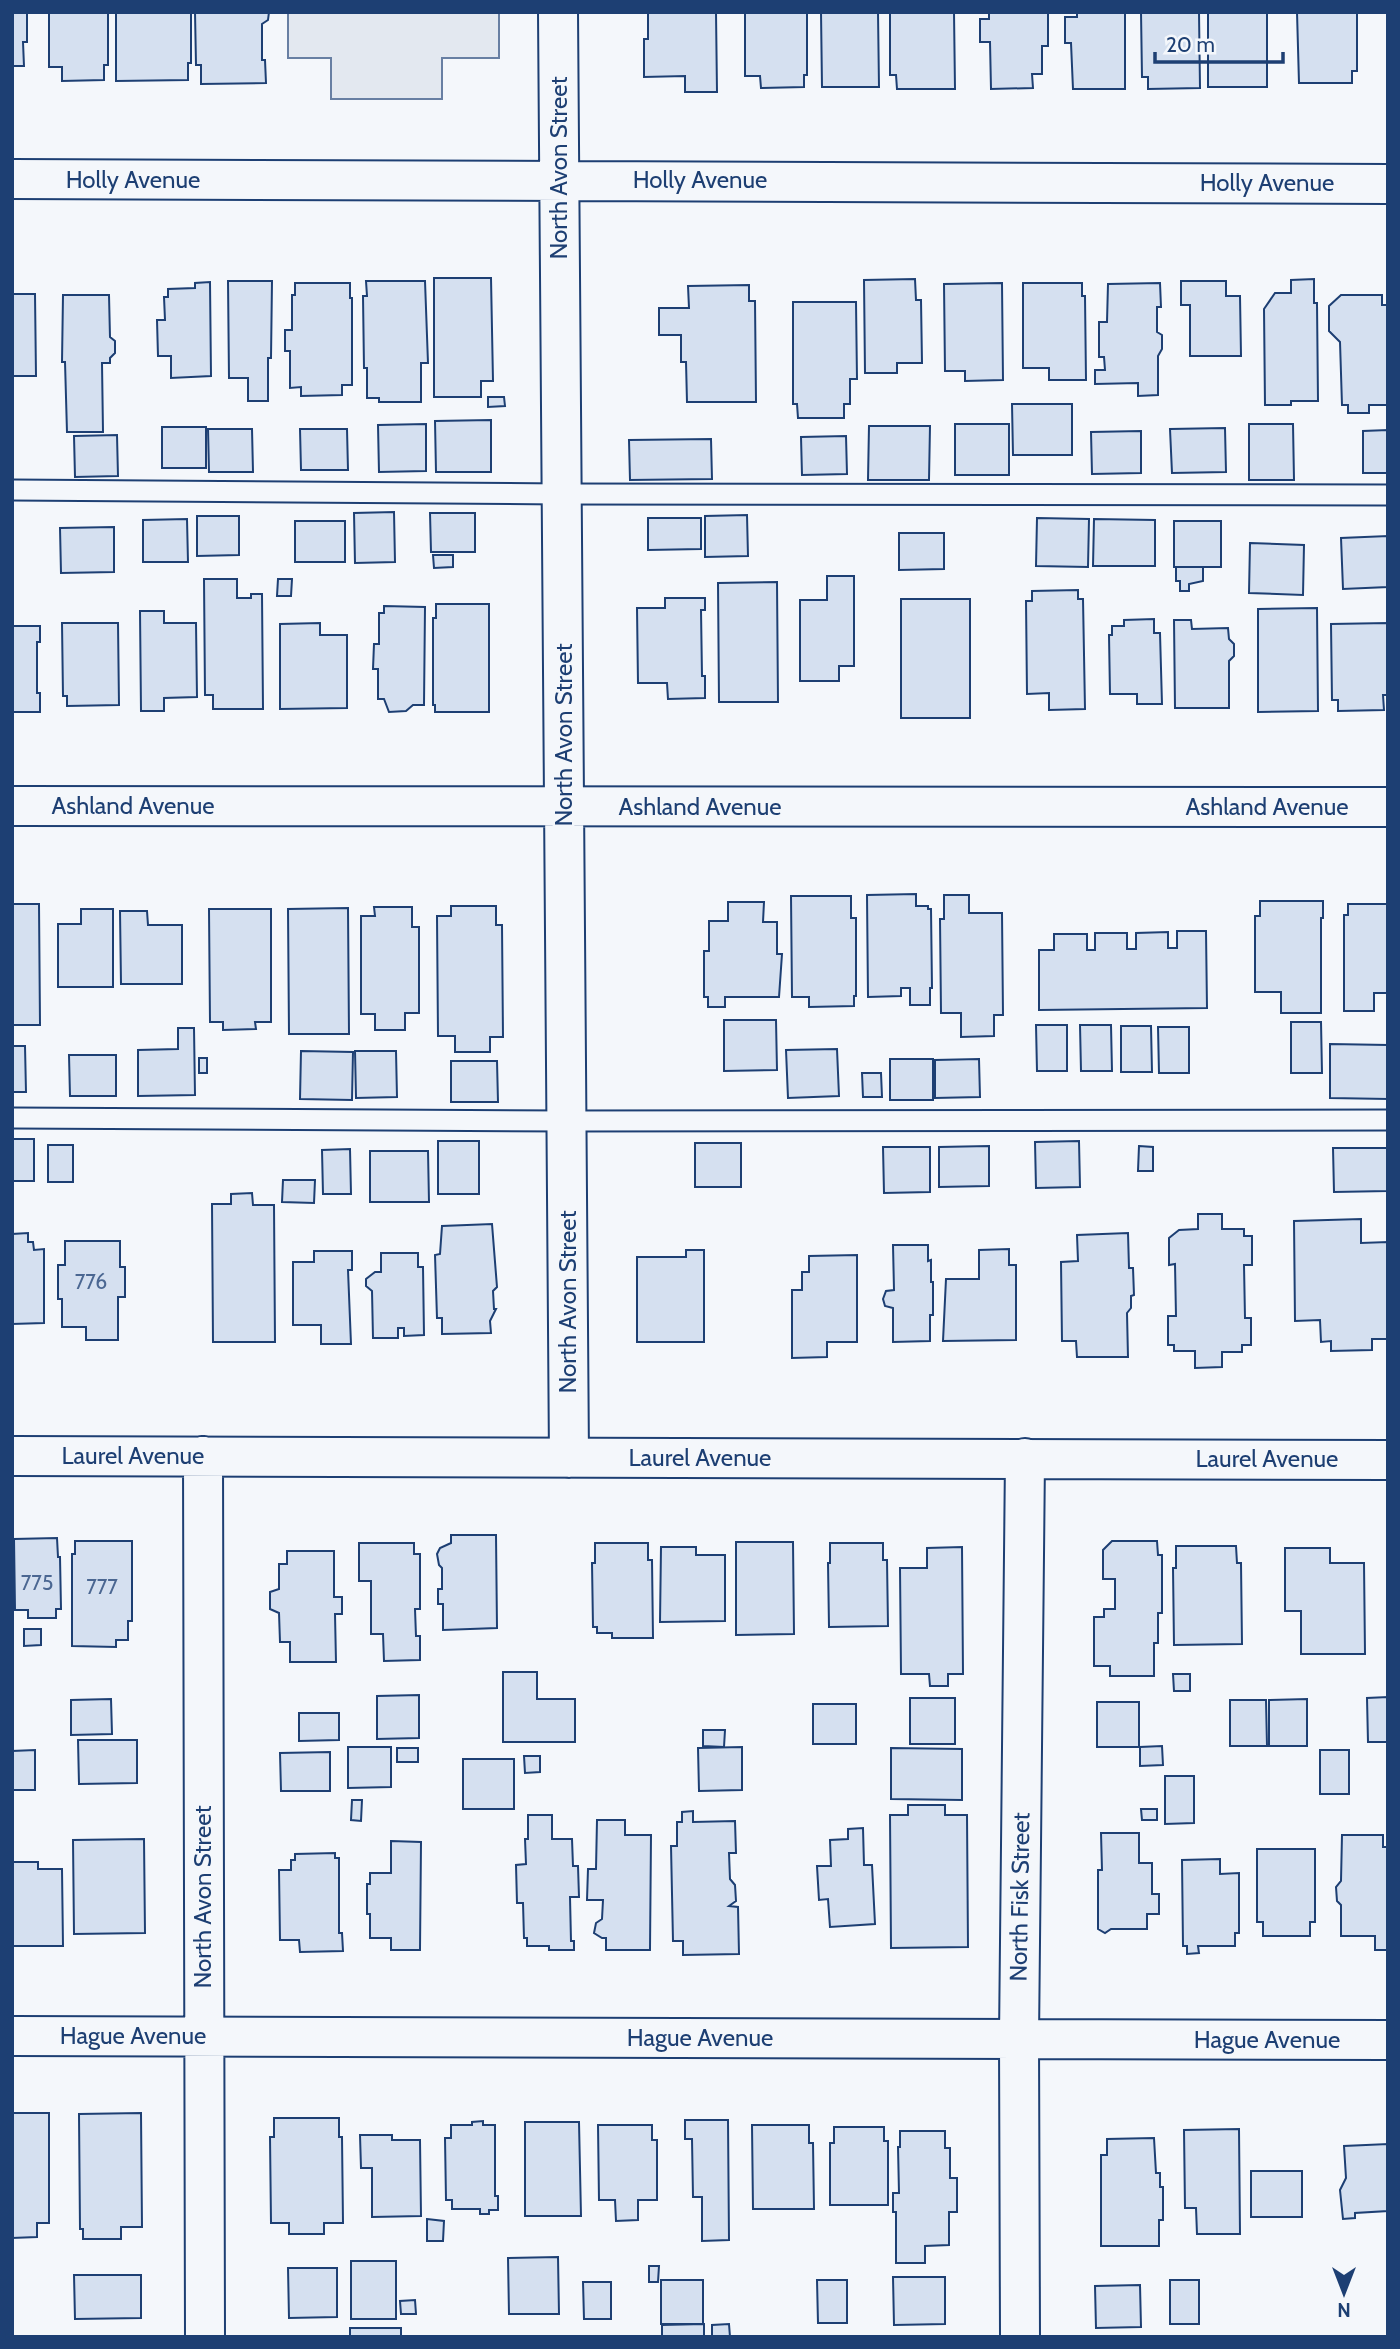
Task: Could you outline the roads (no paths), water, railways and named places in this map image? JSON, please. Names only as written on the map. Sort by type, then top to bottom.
[{"type":"street","name":"North Avon Street","points":[[558,12],[569,1458]]},
{"type":"street","name":"Holly Avenue","points":[[12,180],[1388,184]]},
{"type":"street","name":"Ashland Avenue","points":[[12,806],[1388,807]]},
{"type":"street","name":"Laurel Avenue","points":[[12,1456],[1388,1460]]},
{"type":"street","name":"North Avon Street","points":[[203,1456],[205,2337]]},
{"type":"street","name":"North Fisk Street","points":[[1020,2337],[1019,2039],[1025,1458]]},
{"type":"street","name":"Hague Avenue","points":[[12,2035],[1388,2040]]},
{"type":"lane","points":[[12,490],[1388,495]]},
{"type":"lane","points":[[12,1118],[567,1121],[1388,1120]]}]
